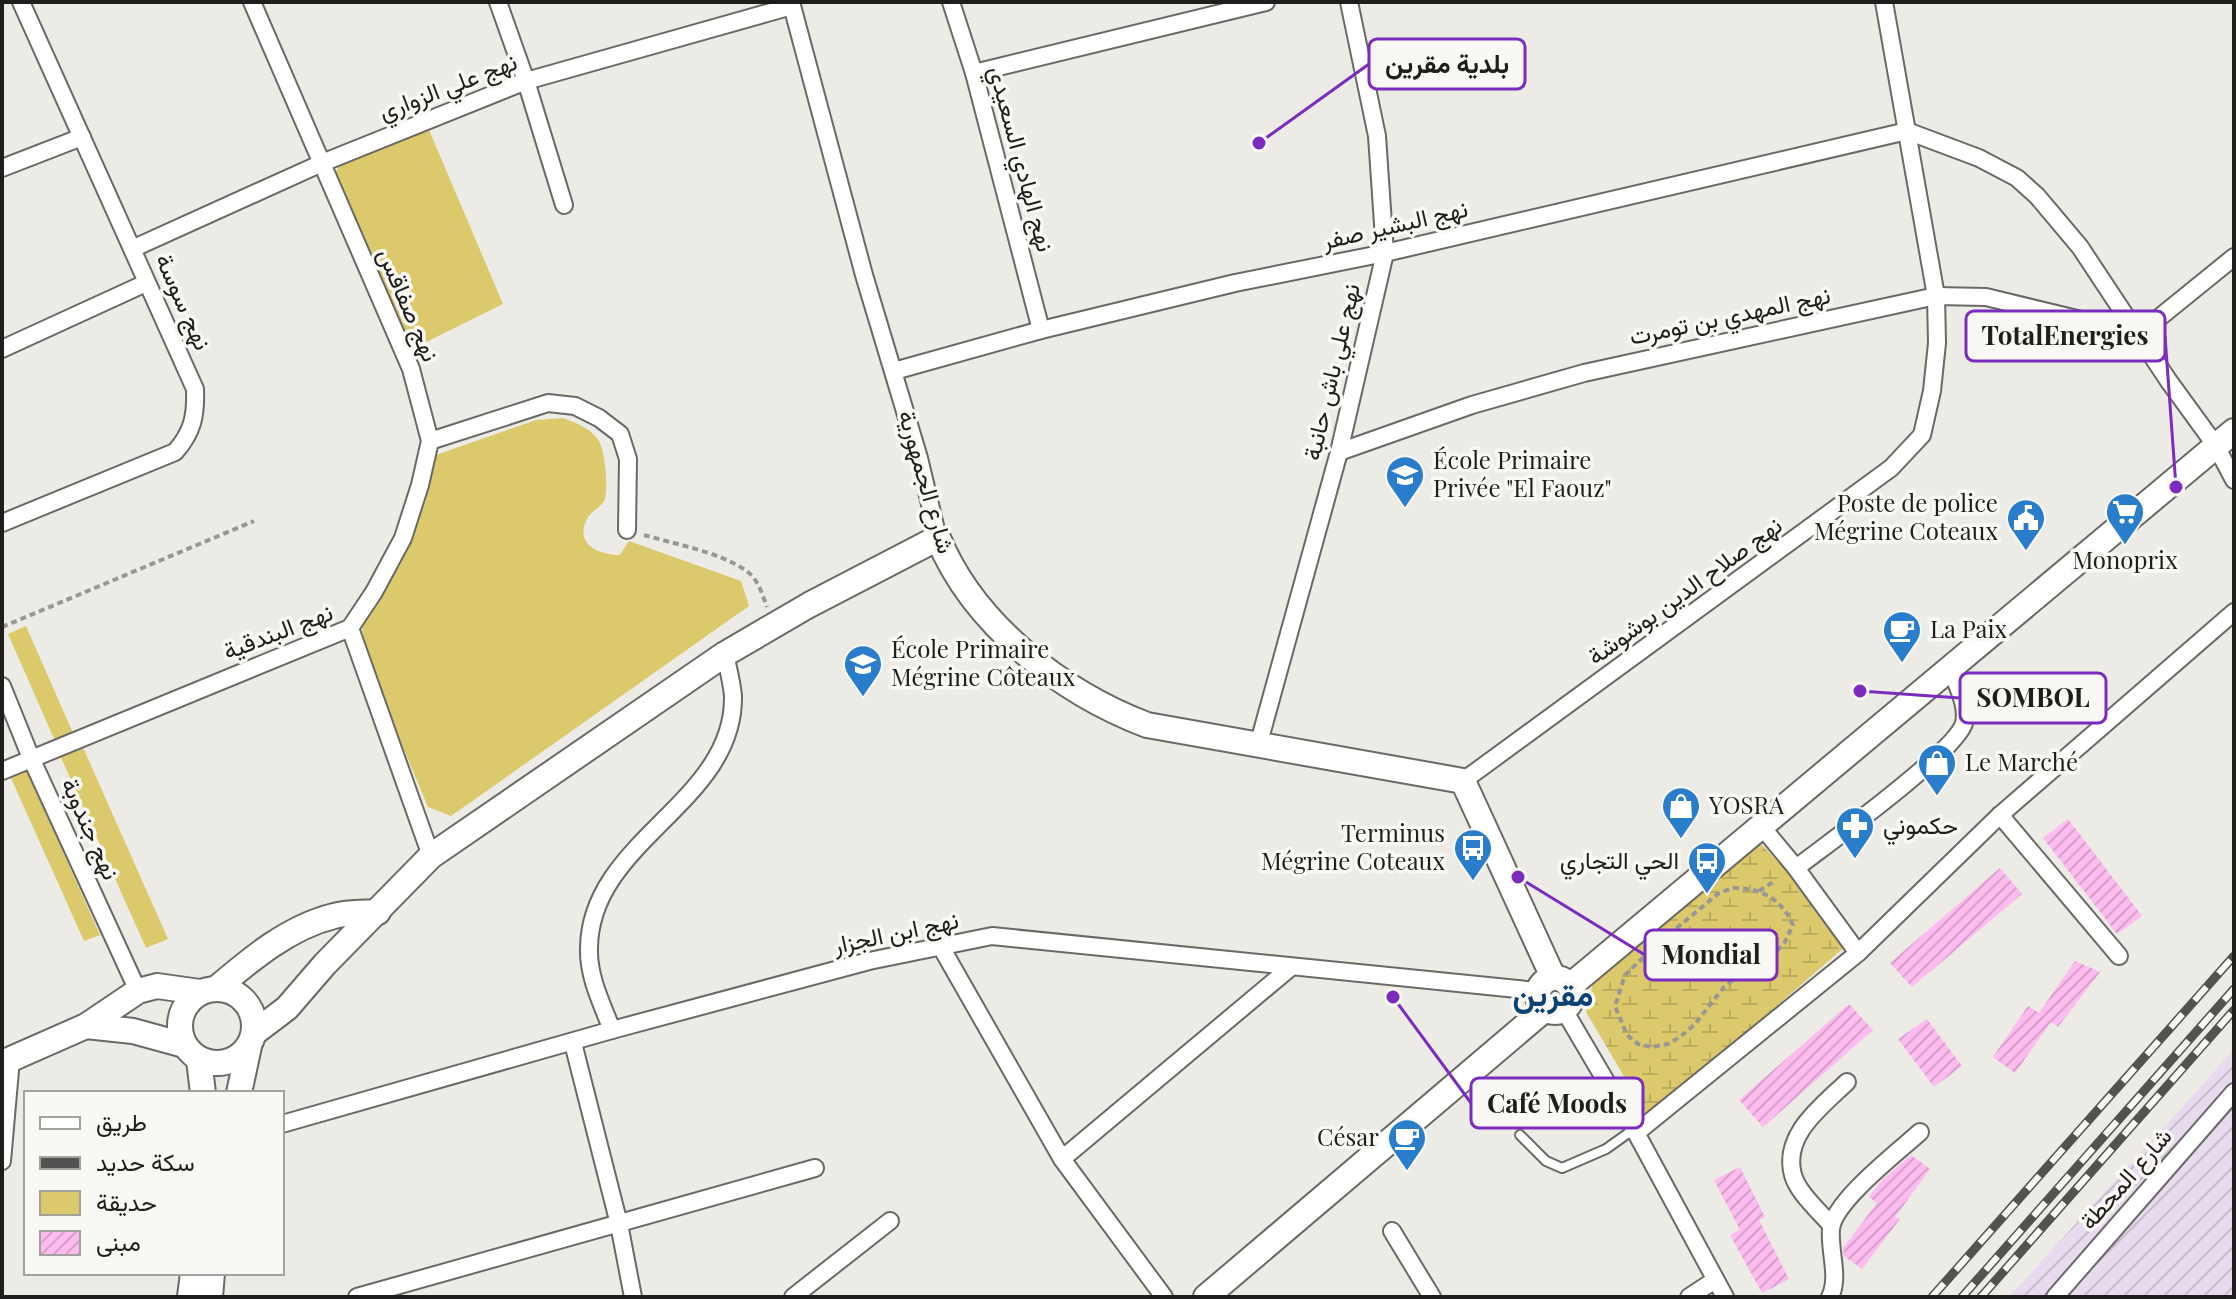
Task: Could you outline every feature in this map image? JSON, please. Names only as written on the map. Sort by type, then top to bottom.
[{"type":"street","name":"نهج سوسة","points":[[2,523],[175,452],[185,441],[196,413],[195,389],[21,2]]},
{"type":"street","name":"نهج صفاقس","points":[[252,2],[411,369],[430,441],[403,538],[374,592],[350,628]]},
{"type":"street","points":[[498,2],[564,205]]},
{"type":"street","name":"نهج الهادي السعيدي","points":[[951,2],[974,73],[1041,330]]},
{"type":"street","points":[[974,73],[1266,2]]},
{"type":"street","name":"نهج علي باش حانبة","points":[[1258,746],[1339,452],[1385,253],[1377,136],[1349,2]]},
{"type":"street","name":"نهج صلاح الدين بوشوشة","points":[[1463,781],[1891,468],[1922,435],[1932,391],[1937,343],[1936,296],[1884,2]]},
{"type":"street","name":"نهج علي الزواري","points":[[134,248],[322,163],[526,81],[792,4]]},
{"type":"street","name":"شارع الجمهورية","points":[[792,4],[938,538],[950,568],[963,588],[1017,646],[1081,694],[1147,725],[1463,781]]},
{"type":"street","points":[[1907,131],[1979,158],[2017,178],[2054,214],[2080,247],[2168,380],[2225,439],[2234,480]]},
{"type":"street","name":"نهج البشير صفر","points":[[894,371],[1041,330],[1235,283],[1385,253],[1907,131]]},
{"type":"street","points":[[2,168],[82,137]]},
{"type":"street","points":[[2139,334],[2234,257]]},
{"type":"street","points":[[2,349],[146,283]]},
{"type":"street","name":"نهج المهدي بن تومرت","points":[[1339,452],[1472,405],[1584,373],[1936,296],[1998,299],[2139,334]]},
{"type":"street","points":[[430,441],[548,403],[575,406],[599,418],[620,434],[628,459],[627,530]]},
{"type":"street","points":[[1206,1297],[1554,995],[1762,827],[2225,439]]},
{"type":"street","points":[[86,1026],[133,1031],[223,1063],[233,1060],[287,1008],[325,964],[431,856],[725,654],[773,625],[938,538]]},
{"type":"street","points":[[1635,1131],[1858,953],[2000,815],[2234,612]]},
{"type":"street","name":"نهج البندقية","points":[[2,771],[350,628],[431,856]]},
{"type":"street","points":[[612,1030],[591,975],[588,950],[591,920],[608,881],[640,843],[678,806],[717,756],[726,736],[733,697],[725,654]]},
{"type":"street","points":[[1796,868],[1891,794],[1956,738],[1964,723],[1965,706],[1951,669]]},
{"type":"street","name":"نهج جندوبة","points":[[2,686],[31,758],[138,991]]},
{"type":"street","points":[[1463,781],[1554,995],[1635,1131],[1725,1297]]},
{"type":"street","points":[[2000,815],[2119,956]]},
{"type":"street","points":[[1762,827],[1858,953]]},
{"type":"street","points":[[202,1091],[192,1052],[179,1027],[189,1001],[254,956],[317,921],[337,915],[378,912]]},
{"type":"street","name":"نهج ابن الجزار","points":[[284,1123],[869,961],[992,936],[1554,995]]},
{"type":"street","points":[[941,947],[1062,1159],[1164,1297]]},
{"type":"street","points":[[1062,1159],[1291,967]]},
{"type":"street","points":[[2,1161],[7,1061],[86,1026],[138,991],[157,986],[233,991],[246,1001],[253,1016],[252,1039],[239,1091]]},
{"type":"street","points":[[573,1043],[619,1224],[633,1297]]},
{"type":"street","points":[[1831,1225],[1793,1176],[1791,1150],[1804,1124],[1847,1082]]},
{"type":"street","name":"شارع المحطة","points":[[2055,1297],[2234,1092]]},
{"type":"street","points":[[1830,1297],[1835,1286],[1831,1225],[1854,1191],[1920,1132]]},
{"type":"street","points":[[357,1297],[815,1168]]},
{"type":"street","points":[[793,1297],[890,1221]]},
{"type":"street","points":[[1392,1231],[1432,1297]]},
{"type":"street","points":[[190,1297],[193,1275]]},
{"type":"street","points":[[210,1297],[212,1275]]},
{"type":"street","points":[[1689,1297],[1715,1280]]},
{"type":"lane","points":[[1520,1135],[1546,1161],[1562,1168],[1606,1149],[1635,1131]]},
{"type":"path","points":[[2,627],[254,521]]},
{"type":"path","points":[[627,530],[707,553],[746,570],[757,582],[773,625]]},
{"type":"path","points":[[1759,891],[1777,901],[1793,925],[1785,942],[1775,953],[1759,967],[1738,976],[1724,987],[1695,1024],[1668,1044],[1651,1047],[1638,1044],[1627,1035],[1615,1006],[1625,975],[1719,893],[1733,888],[1759,891],[1776,880]]},
{"type":"shaded area","points":[[2234,1049],[2234,1297],[2009,1297],[2195,1093]]},
{"type":"green space","points":[[429,130],[503,304],[406,352],[333,179],[339,165]]},
{"type":"green space","points":[[563,418],[592,433],[603,453],[605,496],[588,517],[584,528],[586,542],[597,550],[620,555],[629,541],[741,581],[749,606],[451,816],[428,807],[365,656],[362,626],[412,534],[425,503],[436,455],[536,420]]},
{"type":"green space","points":[[26,626],[73,733],[55,741],[8,634]]},
{"type":"green space","points":[[81,743],[168,939],[146,948],[59,753]]},
{"type":"green space","points":[[27,771],[100,935],[84,941],[11,778]]},
{"type":"green space","points":[[1759,842],[1854,939],[1648,1117],[1586,1012],[1594,978]]},
{"type":"building","points":[[2068,819],[2142,916],[2117,934],[2043,838]]},
{"type":"building","points":[[2000,868],[2022,894],[1912,987],[1890,963]]},
{"type":"building","points":[[2075,961],[2100,972],[2058,1027],[2051,1022],[2015,1073],[1993,1057],[2028,1006],[2039,1013]]},
{"type":"building","points":[[1849,1004],[1873,1030],[1763,1127],[1739,1100]]},
{"type":"building","points":[[1927,1019],[1962,1066],[1934,1087],[1898,1039]]},
{"type":"building","points":[[1911,1155],[1930,1169],[1895,1217],[1900,1219],[1862,1269],[1844,1256],[1843,1248],[1877,1203],[1869,1197],[1882,1180]]},
{"type":"building","points":[[1740,1167],[1765,1217],[1759,1220],[1789,1279],[1762,1293],[1730,1235],[1740,1230],[1714,1180]]},
{"type":"railway","points":[[1932,1297],[2234,956]]},
{"type":"railway","points":[[1962,1297],[2234,989]]},
{"type":"railway","points":[[1981,1297],[2234,1010]]},
{"type":"place","name":"بلدية مقرين","points":[[1259,143]]},
{"type":"place","name":"TotalEnergies","points":[[2176,487]]},
{"type":"place","name":"École Primaire Privée \"El Faouz\"","points":[[1405,509]]},
{"type":"place","name":"Monoprix","points":[[2125,546]]},
{"type":"place","name":"Poste de police Mégrine Coteaux","points":[[2026,552]]},
{"type":"place","name":"La Paix","points":[[1902,664]]},
{"type":"place","name":"SOMBOL","points":[[1860,691]]},
{"type":"place","name":"École Primaire Mégrine Côteaux","points":[[863,698]]},
{"type":"place","name":"Le Marché","points":[[1937,797]]},
{"type":"place","name":"YOSRA","points":[[1681,840]]},
{"type":"place","name":"حكموني","points":[[1855,860]]},
{"type":"place","name":"Mondial","points":[[1518,877]]},
{"type":"place","name":"Terminus Mégrine Coteaux","points":[[1473,882]]},
{"type":"place","name":"الحي التجاري","points":[[1707,895]]},
{"type":"place","name":"Café Moods","points":[[1393,997]]},
{"type":"place","name":"César","points":[[1407,1172]]},
{"type":"district","name":"مقرين","points":[[1553,995]]}]
